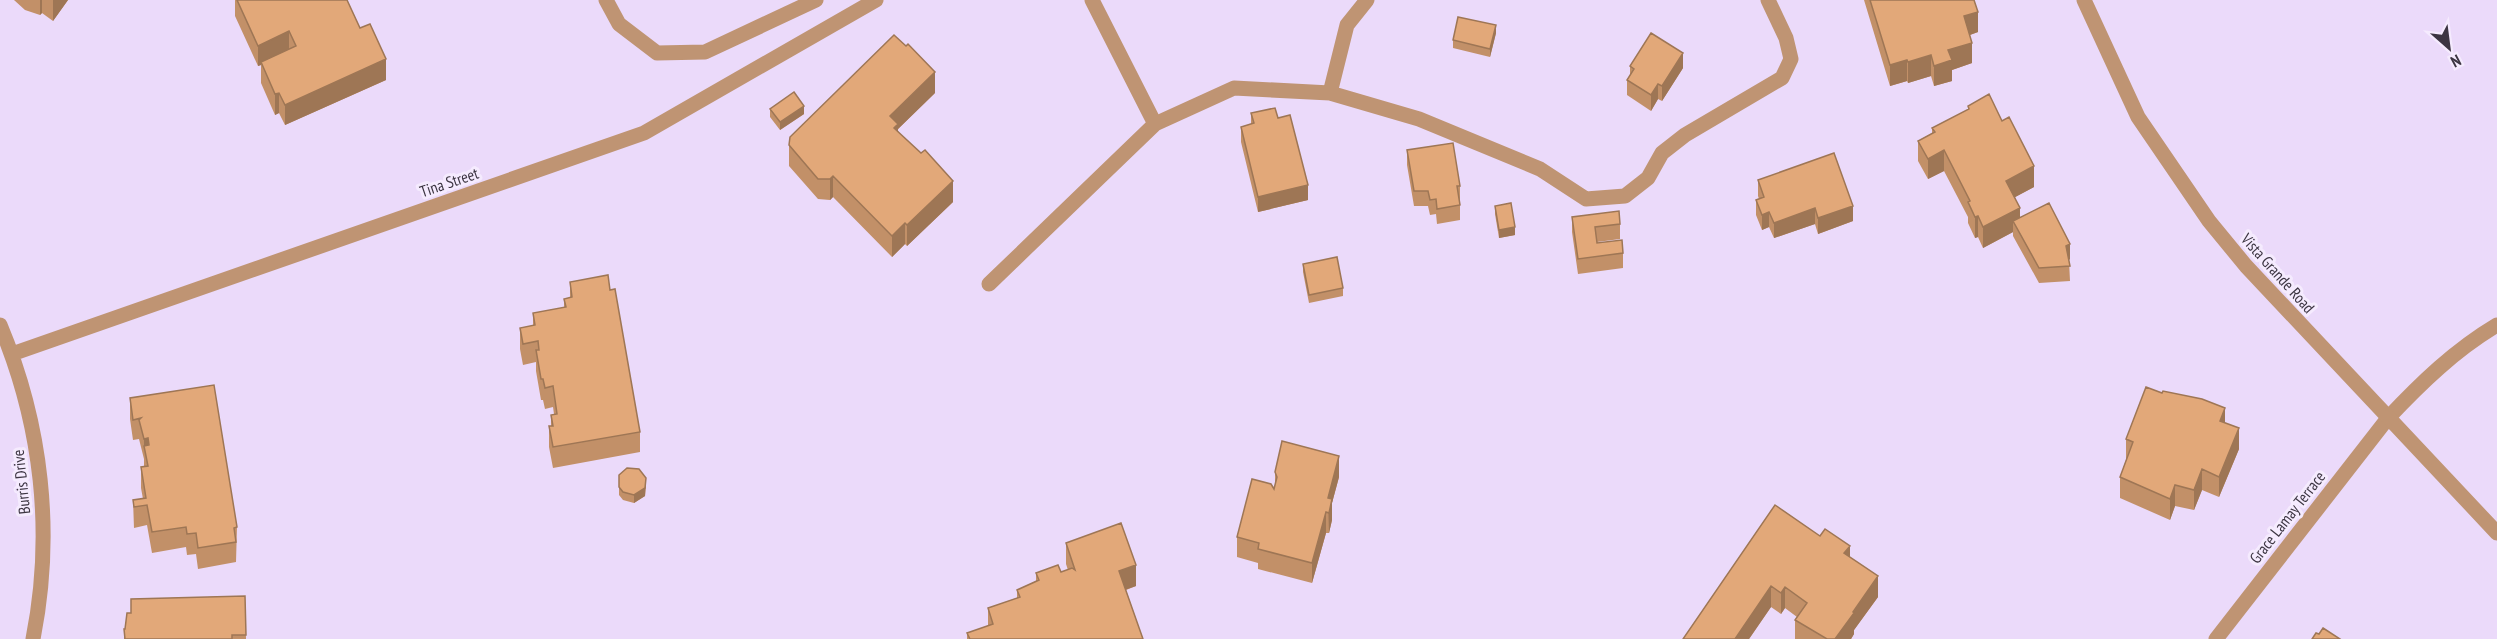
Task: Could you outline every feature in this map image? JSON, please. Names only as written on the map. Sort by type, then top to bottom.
[{"type":"street","points":[[606,0],[619,24],[657,53],[667,53],[705,52],[816,0]]},
{"type":"street","name":"Tina Street","points":[[12,354],[644,133],[876,0]]},
{"type":"street","points":[[1092,0],[1155,124]]},
{"type":"street","points":[[1330,93],[1347,25],[1367,0]]},
{"type":"street","points":[[989,284],[1155,124],[1234,88],[1330,93],[1419,119],[1540,169],[1586,199],[1625,195],[1648,178],[1662,153],[1685,135],[1782,78],[1791,59],[1786,38],[1768,0]]},
{"type":"street","name":"Vista Grande Road","points":[[2084,0],[2138,117],[2209,221],[2246,266],[2497,533]]},
{"type":"street","name":"Burris Drive","points":[[0,325],[28,405],[38,458],[43,511],[43,566],[33,639]]},
{"type":"street","name":"Grace Lamay Terrace","points":[[2216,639],[2388,418],[2417,386],[2450,358],[2497,325]]},
{"type":"building","points":[[237,0],[347,0],[360,28],[370,24],[386,59],[285,105],[279,93],[275,94],[261,62],[296,46],[289,31],[258,46]]},
{"type":"building","points":[[1870,0],[1974,0],[1978,12],[1964,16],[1972,43],[1948,50],[1952,60],[1934,66],[1931,55],[1890,65]]},
{"type":"building","points":[[1458,17],[1496,25],[1490,49],[1453,40]]},
{"type":"building","points":[[1651,33],[1683,53],[1662,86],[1658,84],[1651,95],[1627,80],[1634,69],[1630,66]]},
{"type":"building","points":[[894,35],[906,46],[908,44],[935,72],[890,116],[898,124],[894,128],[921,153],[925,150],[953,181],[907,225],[905,223],[892,236],[833,176],[830,179],[818,179],[789,145],[790,137]]},
{"type":"building","points":[[794,92],[804,106],[780,122],[770,109]]},
{"type":"building","points":[[1989,94],[2002,121],[2009,117],[2034,166],[2006,181],[2020,208],[1983,227],[1978,216],[1975,217],[1968,202],[1970,201],[1944,150],[1928,159],[1918,141],[1935,132],[1932,128],[1969,109],[1968,106]]},
{"type":"building","points":[[1275,108],[1278,118],[1290,115],[1308,185],[1258,197],[1241,127],[1254,123],[1251,113]]},
{"type":"building","points":[[1453,143],[1460,186],[1457,186],[1460,205],[1437,209],[1436,199],[1430,200],[1428,191],[1414,191],[1407,150]]},
{"type":"building","points":[[1834,153],[1853,206],[1818,218],[1815,208],[1774,223],[1769,212],[1762,215],[1756,200],[1764,197],[1758,180]]},
{"type":"building","points":[[1511,203],[1515,227],[1499,230],[1495,206]]},
{"type":"building","points":[[2049,203],[2070,244],[2066,246],[2070,266],[2039,268],[2013,221]]},
{"type":"building","points":[[1619,211],[1620,224],[1595,227],[1597,243],[1622,240],[1623,253],[1578,259],[1572,217]]},
{"type":"building","points":[[1337,257],[1343,288],[1309,295],[1303,264]]},
{"type":"building","points":[[608,275],[610,290],[615,289],[640,432],[553,447],[549,426],[553,426],[551,415],[557,414],[553,386],[545,388],[543,379],[541,379],[536,350],[539,350],[538,341],[523,344],[520,328],[535,325],[533,313],[566,307],[564,299],[572,297],[570,282]]},
{"type":"building","points":[[214,385],[237,527],[234,528],[236,542],[198,548],[196,533],[187,534],[186,527],[152,532],[147,505],[134,507],[133,500],[146,498],[141,467],[148,466],[144,446],[149,445],[148,438],[144,439],[139,420],[141,418],[133,420],[130,398]]},
{"type":"building","points":[[2146,387],[2162,393],[2163,391],[2202,399],[2225,408],[2220,421],[2239,428],[2219,477],[2202,469],[2194,490],[2175,485],[2170,499],[2120,477],[2133,442],[2126,439]]},
{"type":"building","points":[[1282,441],[1339,456],[1328,498],[1332,499],[1329,513],[1326,512],[1312,563],[1258,549],[1259,543],[1237,537],[1252,479],[1271,484],[1274,489],[1277,477],[1275,472]]},
{"type":"building","points":[[627,468],[639,469],[646,478],[645,488],[634,495],[623,492],[619,487],[619,475]]},
{"type":"building","points":[[1775,505],[1820,536],[1825,529],[1850,546],[1844,553],[1878,576],[1854,613],[1835,639],[1827,639],[1795,620],[1807,603],[1785,587],[1781,593],[1771,586],[1735,639],[1683,639]]},
{"type":"building","points":[[1121,523],[1136,565],[1119,571],[1143,639],[970,639],[967,633],[993,624],[988,608],[1020,597],[1017,590],[1039,580],[1036,573],[1058,565],[1061,572],[1072,568],[1075,570],[1066,543]]},
{"type":"building","points":[[245,596],[246,635],[232,635],[232,639],[125,639],[124,629],[127,613],[131,613],[131,599]]},
{"type":"building","points":[[2323,628],[2340,639],[2312,639]]}]
